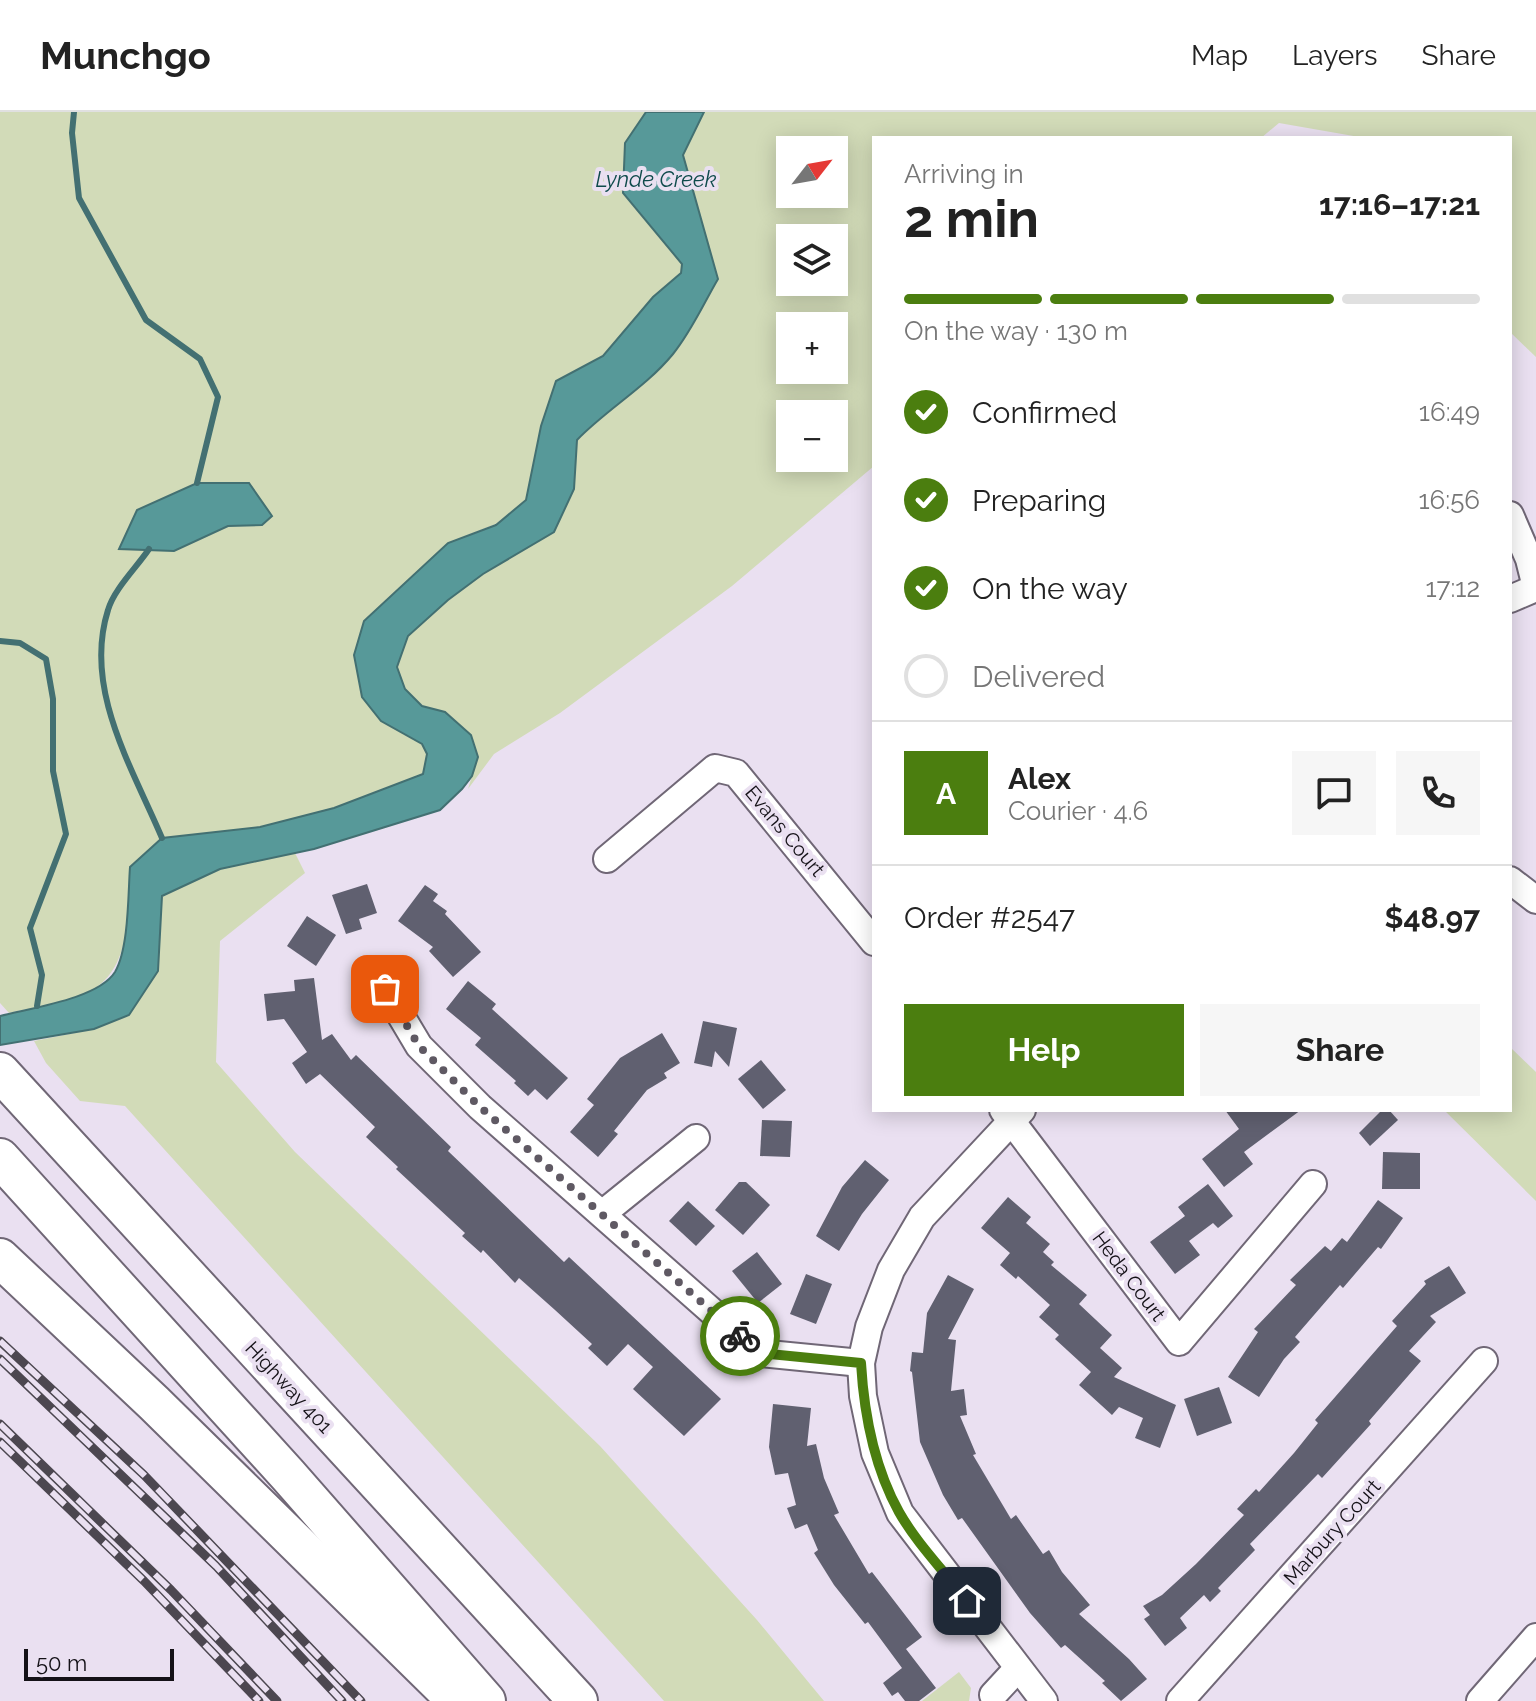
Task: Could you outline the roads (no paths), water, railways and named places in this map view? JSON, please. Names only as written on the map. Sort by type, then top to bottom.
[{"type":"highway","name":"Highway 401","points":[[0,1072],[578,1701]]},
{"type":"highway","points":[[0,1158],[288,1475],[486,1701]]},
{"type":"highway","points":[[0,1258],[154,1403],[457,1701]]},
{"type":"street","points":[[1512,520],[1529,559],[1536,587],[1512,598]]},
{"type":"street","name":"Evans Court","points":[[607,859],[715,768],[736,773],[872,940]]},
{"type":"street","points":[[1512,882],[1536,900]]},
{"type":"street","points":[[385,989],[419,1046],[480,1107],[759,1353],[861,1363]]},
{"type":"street","points":[[1012,1114],[922,1217],[891,1270],[869,1327],[861,1363],[863,1396],[875,1453],[900,1513],[1044,1701]]},
{"type":"street","name":"Heda Court","points":[[1012,1114],[1179,1342],[1313,1184]]},
{"type":"street","points":[[602,1214],[696,1138]]},
{"type":"street","name":"Marbury Court","points":[[1180,1701],[1484,1361]]},
{"type":"street","points":[[1480,1701],[1536,1637]]},
{"type":"street","points":[[993,1695],[1018,1668]]},
{"type":"water","name":"Lynde Creek","points":[[646,112],[704,112],[683,155],[718,279],[673,354],[577,440],[574,489],[554,532],[483,574],[408,636],[397,667],[405,689],[422,706],[445,712],[471,735],[478,757],[472,776],[440,810],[314,849],[220,869],[162,896],[158,971],[129,1015],[94,1029],[0,1045],[0,1016],[79,996],[106,981],[115,972],[125,935],[130,867],[162,838],[260,827],[334,808],[423,774],[427,754],[422,744],[381,721],[362,697],[354,655],[364,621],[448,543],[496,525],[526,500],[541,426],[556,381],[603,356],[653,297],[681,273],[682,264],[623,193],[625,143]]},
{"type":"water","points":[[197,483],[249,483],[272,516],[262,525],[228,526],[174,551],[119,549],[137,510]]},
{"type":"waterway","points":[[74,112],[72,133],[79,198],[146,320],[200,359],[218,397],[197,483]]},
{"type":"waterway","points":[[149,549],[111,602],[102,640],[102,669],[114,727],[162,838]]},
{"type":"waterway","points":[[0,641],[20,643],[46,659],[53,699],[53,771],[66,834],[30,928],[42,975],[37,1006]]},
{"type":"railway","points":[[0,1341],[144,1475],[361,1701]]},
{"type":"railway","points":[[0,1359],[216,1566],[342,1701]]},
{"type":"railway","points":[[0,1424],[171,1590],[277,1701]]},
{"type":"railway","points":[[0,1442],[144,1581],[259,1701]]}]
